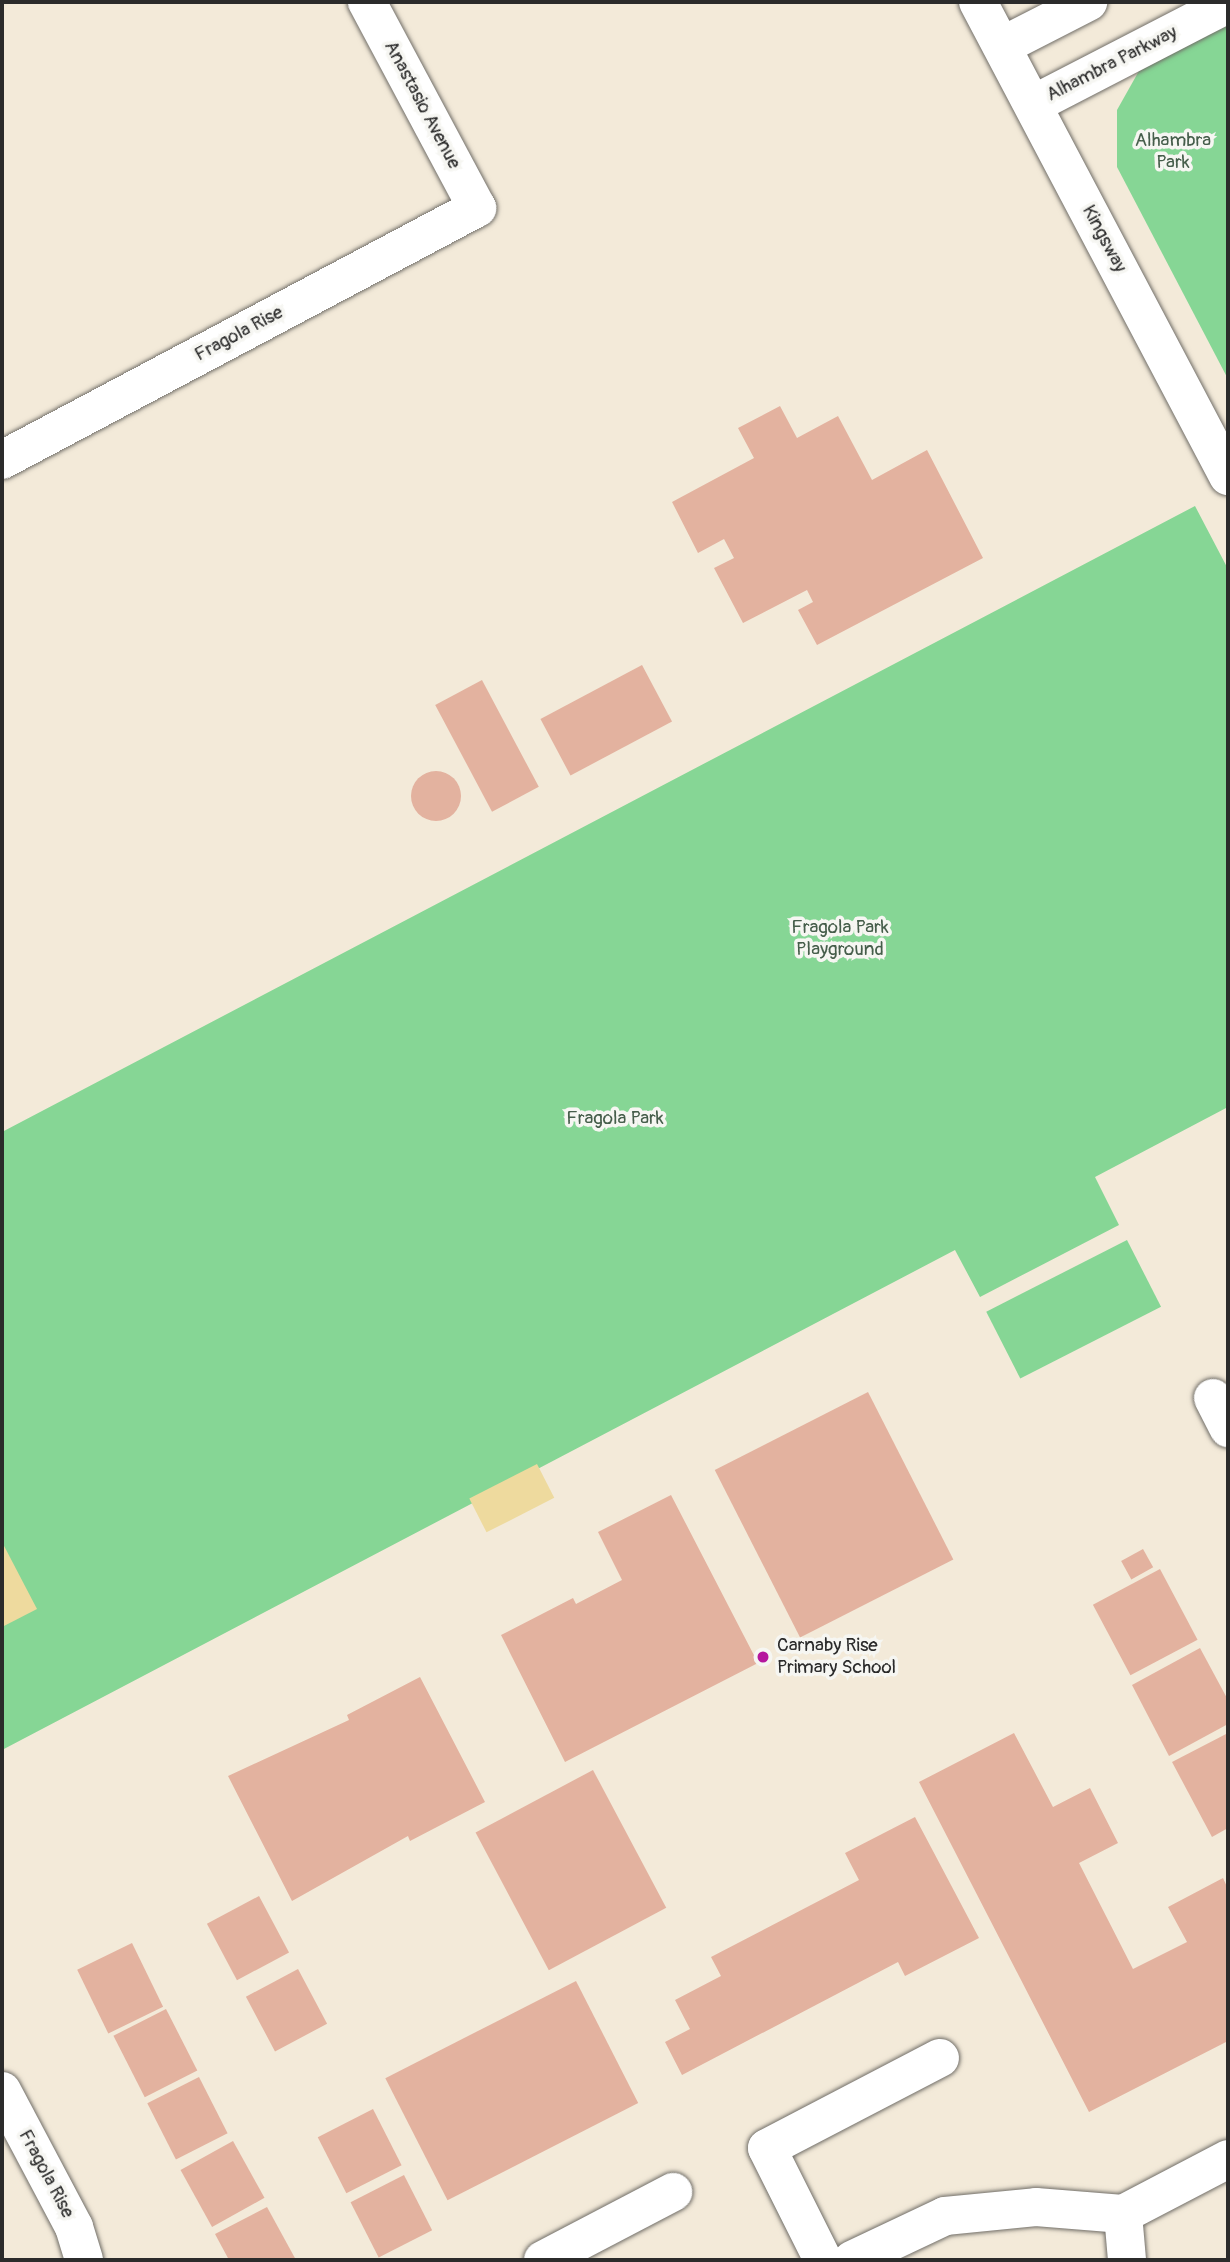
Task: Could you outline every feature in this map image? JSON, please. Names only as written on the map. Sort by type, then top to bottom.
[{"type":"street","name":"Anastasio Avenue","points":[[367,2],[477,208]]},
{"type":"street","name":"Kingsway","points":[[978,2],[1228,476]]},
{"type":"street","points":[[1002,46],[1087,2]]},
{"type":"street","name":"Alhambra Parkway","points":[[1034,104],[1228,4]]},
{"type":"street","name":"Fragola Rise","points":[[6,448],[477,208]]},
{"type":"street","points":[[823,2260],[767,2148],[940,2059]]},
{"type":"street","name":"Fragola Rise","points":[[2,2091],[74,2227],[84,2260]]},
{"type":"street","points":[[852,2260],[945,2216],[1036,2207],[1123,2214],[1228,2159]]},
{"type":"street","points":[[543,2260],[673,2192]]},
{"type":"street","points":[[1123,2214],[1127,2260]]},
{"type":"green space","name":"Alhambra Park","points":[[1228,18],[1228,379],[1117,167],[1117,110],[1144,62]]},
{"type":"green space","name":"Fragola Park","points":[[1195,506],[1228,569],[1228,1107],[1095,1177],[1119,1225],[980,1297],[955,1250],[2,1750],[2,1132]]},
{"type":"green space","points":[[1127,1240],[1161,1307],[1020,1379],[986,1312]]},
{"type":"sand","points":[[537,1464],[554,1498],[487,1532],[469,1499]]},
{"type":"sand","points":[[2,1542],[37,1609],[2,1627]]},
{"type":"building","points":[[780,406],[797,438],[838,416],[872,480],[927,450],[983,558],[817,645],[798,610],[813,602],[807,590],[743,623],[714,568],[734,558],[724,539],[698,553],[672,502],[754,458],[738,428]]},
{"type":"building","points":[[642,665],[672,722],[571,775],[540,719]]},
{"type":"building","points":[[482,680],[539,787],[492,812],[435,705]]},
{"type":"building","points":[[436,771],[453,779],[461,796],[453,813],[436,821],[419,813],[411,796],[419,779]]},
{"type":"building","points":[[868,1392],[953,1560],[800,1638],[715,1470]]},
{"type":"building","points":[[671,1495],[758,1663],[565,1762],[501,1635],[573,1598],[576,1604],[622,1580],[598,1532]]},
{"type":"building","points":[[1143,1549],[1153,1567],[1131,1579],[1121,1561]]},
{"type":"building","points":[[1160,1569],[1198,1640],[1130,1675],[1093,1605]]},
{"type":"building","points":[[1200,1648],[1228,1700],[1228,1724],[1169,1756],[1132,1685]]},
{"type":"building","points":[[420,1677],[485,1802],[410,1841],[408,1836],[292,1901],[228,1776],[349,1720],[347,1715]]},
{"type":"building","points":[[1014,1733],[1053,1807],[1090,1788],[1118,1843],[1079,1863],[1133,1969],[1187,1942],[1168,1907],[1223,1878],[1228,1889],[1228,2041],[1089,2112],[919,1782]]},
{"type":"building","points":[[1228,1733],[1228,1828],[1212,1837],[1172,1762]]},
{"type":"building","points":[[593,1770],[666,1908],[549,1970],[476,1832]]},
{"type":"building","points":[[915,1817],[979,1938],[905,1976],[898,1962],[682,2075],[665,2042],[690,2029],[675,2000],[721,1976],[711,1957],[859,1880],[845,1853]]},
{"type":"building","points":[[259,1896],[289,1953],[237,1980],[207,1924]]},
{"type":"building","points":[[132,1943],[163,2007],[108,2034],[77,1970]]},
{"type":"building","points":[[298,1969],[327,2024],[275,2051],[246,1997]]},
{"type":"building","points":[[576,1981],[638,2103],[448,2200],[385,2078]]},
{"type":"building","points":[[166,2009],[197,2070],[145,2097],[113,2036]]},
{"type":"building","points":[[199,2077],[228,2133],[176,2159],[147,2103]]},
{"type":"building","points":[[373,2109],[402,2165],[346,2193],[318,2137]]},
{"type":"building","points":[[233,2141],[265,2198],[212,2227],[181,2170]]},
{"type":"building","points":[[404,2175],[432,2230],[379,2257],[351,2202]]},
{"type":"building","points":[[267,2207],[296,2260],[229,2260],[215,2234]]},
{"type":"place","name":"Carnaby Rise Primary School","points":[[763,1657]]},
{"type":"park label","name":"Fragola Park Playground","points":[[840,939]]}]
